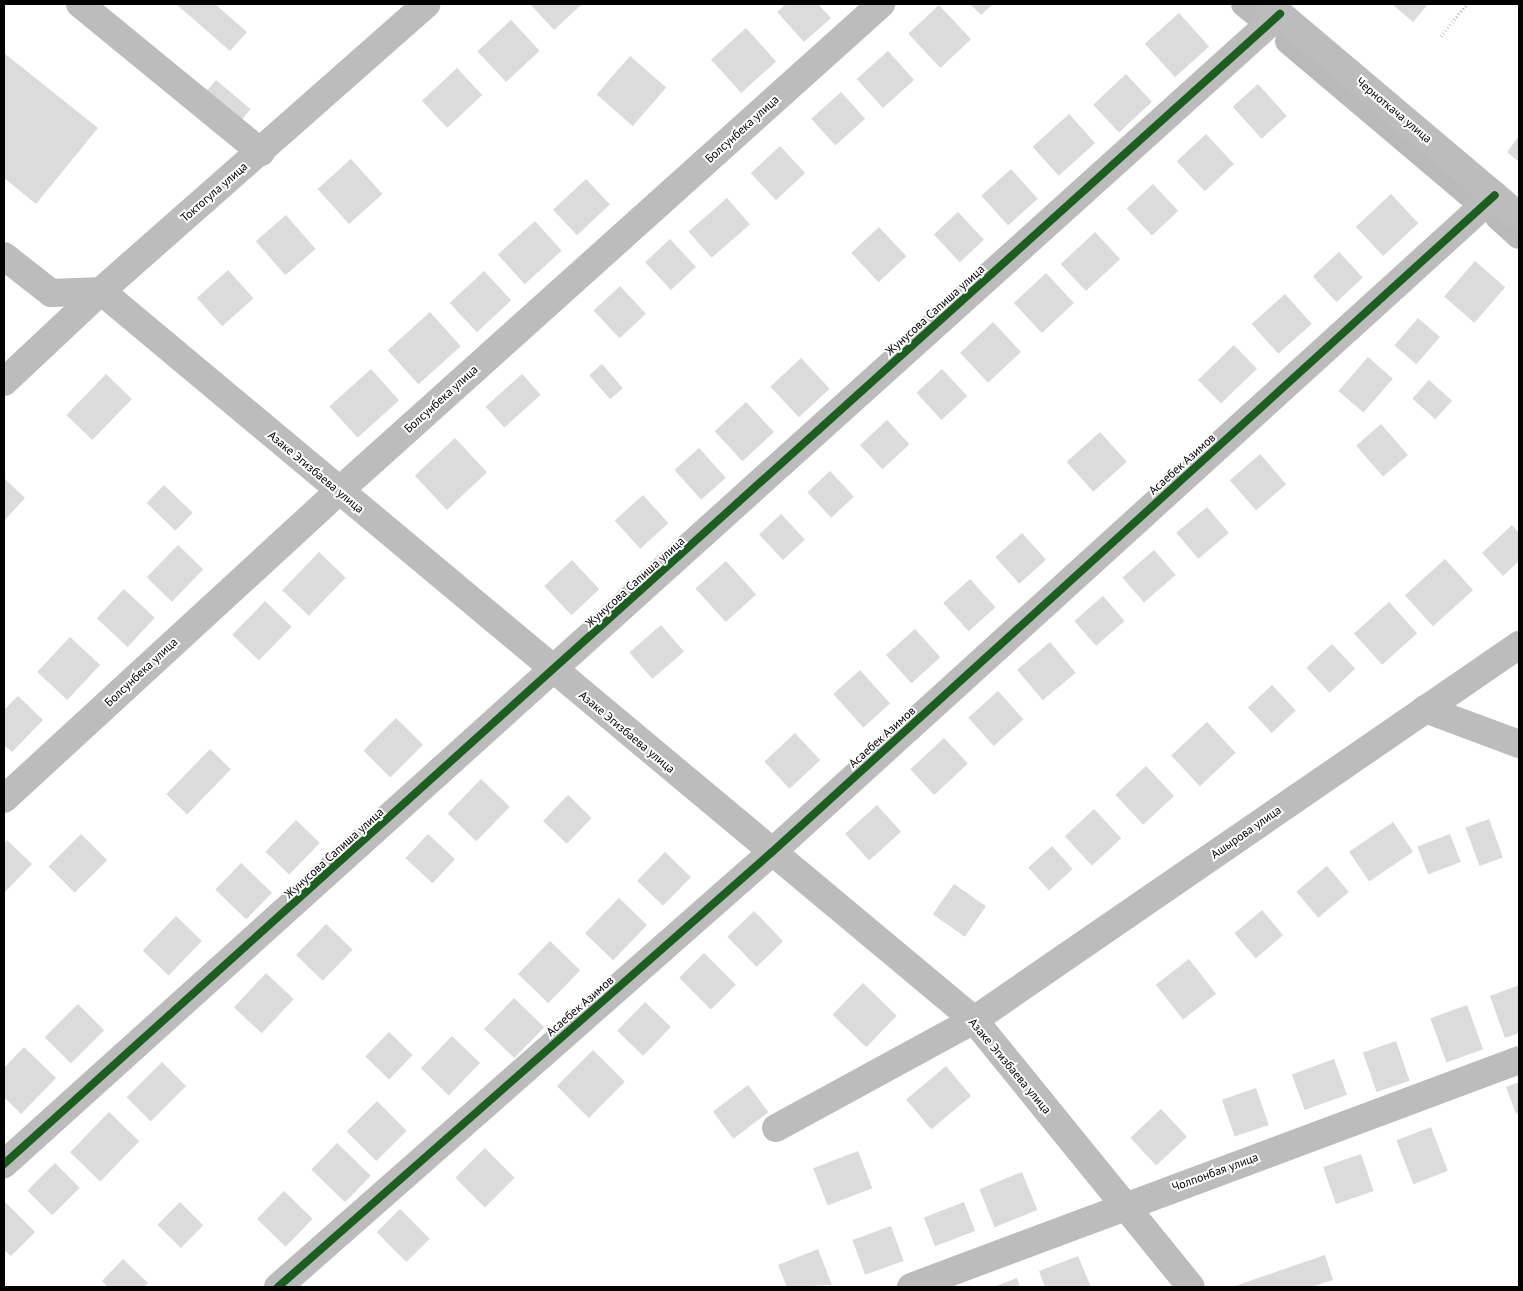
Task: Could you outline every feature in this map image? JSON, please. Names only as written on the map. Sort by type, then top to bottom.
[{"type":"street","points":[[80,4],[261,152]]},
{"type":"street","name":"Токтогула улица","points":[[4,382],[101,291],[427,4]]},
{"type":"street","name":"Болсунбека улица","points":[[4,798],[339,491],[881,4]]},
{"type":"street","name":"Черноткача улица","points":[[1274,9],[1519,216]]},
{"type":"street","name":"Жунусова Сапиша улица","points":[[4,1164],[554,670],[1274,9]]},
{"type":"street","name":"Асаебек Азимов","points":[[278,1287],[771,853],[1495,195]]},
{"type":"street","points":[[4,256],[51,293],[101,291]]},
{"type":"street","name":"Азаке Эгизбаева улица","points":[[101,291],[771,853],[974,1020],[1123,1206],[1191,1287]]},
{"type":"street","name":"Ашырова улица","points":[[776,1128],[974,1020],[1519,645]]},
{"type":"street","points":[[1425,709],[1519,744]]},
{"type":"street","name":"Чолпонбая улица","points":[[911,1287],[1123,1206],[1519,1060]]},
{"type":"path","points":[[1441,36],[1467,4]]},
{"type":"building","points":[[176,4],[215,4],[247,32],[230,51]]},
{"type":"building","points":[[530,4],[582,4],[554,30]]},
{"type":"building","points":[[786,4],[818,4],[831,18],[804,42],[777,12]]},
{"type":"building","points":[[970,4],[993,4],[981,15]]},
{"type":"building","points":[[1392,4],[1428,4],[1413,22]]},
{"type":"building","points":[[939,5],[971,39],[940,68],[908,34]]},
{"type":"building","points":[[1179,13],[1209,46],[1175,77],[1145,44]]},
{"type":"building","points":[[511,20],[540,51],[506,82],[477,51]]},
{"type":"building","points":[[746,28],[776,61],[741,93],[711,59]]},
{"type":"building","points":[[888,51],[914,80],[883,108],[857,79]]},
{"type":"building","points":[[4,53],[98,128],[36,204],[4,178]]},
{"type":"building","points":[[630,56],[666,87],[633,126],[597,94]]},
{"type":"building","points":[[457,68],[482,95],[447,128],[422,101]]},
{"type":"building","points":[[1126,74],[1152,102],[1119,132],[1093,105]]},
{"type":"building","points":[[216,80],[250,109],[237,125],[203,96]]},
{"type":"building","points":[[1258,84],[1287,116],[1262,139],[1233,107]]},
{"type":"building","points":[[841,92],[865,119],[835,146],[811,119]]},
{"type":"building","points":[[1069,114],[1095,143],[1059,176],[1033,147]]},
{"type":"building","points":[[1206,134],[1234,164],[1205,191],[1177,161]]},
{"type":"building","points":[[1519,136],[1519,162],[1507,152]]},
{"type":"building","points":[[780,146],[805,173],[776,200],[751,173]]},
{"type":"building","points":[[351,159],[382,194],[349,224],[318,189]]},
{"type":"building","points":[[1011,169],[1038,199],[1008,225],[981,196]]},
{"type":"building","points":[[586,179],[610,205],[577,235],[553,210]]},
{"type":"building","points":[[1153,184],[1178,211],[1152,236],[1127,209]]},
{"type":"building","points":[[1391,194],[1418,223],[1383,256],[1356,227]]},
{"type":"building","points":[[727,198],[750,224],[711,258],[689,231]]},
{"type":"building","points":[[958,212],[984,240],[960,262],[934,235]]},
{"type":"building","points":[[286,215],[316,249],[285,275],[256,241]]},
{"type":"building","points":[[535,221],[562,251],[525,284],[498,254]]},
{"type":"building","points":[[879,227],[906,256],[878,282],[851,253]]},
{"type":"building","points":[[1095,232],[1120,259],[1086,291],[1061,264]]},
{"type":"building","points":[[670,239],[696,267],[671,290],[645,262]]},
{"type":"building","points":[[1339,252],[1363,278],[1337,302],[1313,277]]},
{"type":"building","points":[[1475,261],[1505,287],[1474,323],[1444,296]]},
{"type":"building","points":[[228,270],[253,298],[222,326],[197,298]]},
{"type":"building","points":[[484,271],[511,300],[477,332],[450,303]]},
{"type":"building","points":[[1046,273],[1074,303],[1042,333],[1014,303]]},
{"type":"building","points":[[620,286],[646,314],[620,338],[594,311]]},
{"type":"building","points":[[1285,294],[1312,324],[1278,354],[1252,324]]},
{"type":"building","points":[[430,312],[461,346],[418,384],[388,350]]},
{"type":"building","points":[[1418,318],[1440,337],[1416,364],[1394,345]]},
{"type":"building","points":[[993,322],[1021,352],[988,383],[960,353]]},
{"type":"building","points":[[1234,345],[1257,369],[1221,403],[1198,380]]},
{"type":"building","points":[[1368,357],[1393,379],[1363,413],[1338,391]]},
{"type":"building","points":[[801,358],[830,389],[799,417],[770,387]]},
{"type":"building","points":[[602,364],[623,388],[610,399],[589,375]]},
{"type":"building","points":[[371,369],[399,400],[357,438],[329,406]]},
{"type":"building","points":[[942,369],[967,396],[942,420],[916,393]]},
{"type":"building","points":[[106,374],[132,399],[92,440],[66,415]]},
{"type":"building","points":[[522,374],[541,395],[504,428],[486,407]]},
{"type":"building","points":[[1429,380],[1452,401],[1435,419],[1412,399]]},
{"type":"building","points":[[746,402],[774,432],[743,461],[715,431]]},
{"type":"building","points":[[887,420],[910,444],[882,469],[860,445]]},
{"type":"building","points":[[1381,424],[1408,455],[1383,477],[1356,446]]},
{"type":"building","points":[[1100,432],[1127,462],[1093,492],[1067,462]]},
{"type":"building","points":[[455,438],[487,472],[447,510],[415,476]]},
{"type":"building","points":[[699,448],[726,478],[701,500],[674,470]]},
{"type":"building","points":[[1260,454],[1286,484],[1256,510],[1230,480]]},
{"type":"building","points":[[830,471],[854,497],[831,518],[807,492]]},
{"type":"building","points":[[4,478],[25,498],[4,521]]},
{"type":"building","points":[[164,485],[193,513],[175,531],[147,503]]},
{"type":"building","points":[[643,495],[668,523],[640,549],[615,520]]},
{"type":"building","points":[[1207,507],[1229,533],[1198,559],[1176,533]]},
{"type":"building","points":[[781,514],[805,540],[783,560],[759,534]]},
{"type":"building","points":[[1512,525],[1519,533],[1519,561],[1503,576],[1482,553]]},
{"type":"building","points":[[1022,533],[1046,560],[1019,584],[995,557]]},
{"type":"building","points":[[178,545],[203,569],[172,602],[147,577]]},
{"type":"building","points":[[1154,550],[1176,575],[1144,602],[1122,578]]},
{"type":"building","points":[[319,552],[346,578],[309,616],[282,590]]},
{"type":"building","points":[[1445,559],[1473,590],[1433,626],[1405,595]]},
{"type":"building","points":[[572,560],[599,589],[571,615],[544,586]]},
{"type":"building","points":[[726,561],[756,594],[726,622],[696,588]]},
{"type":"building","points":[[970,579],[995,607],[969,631],[943,603]]},
{"type":"building","points":[[124,589],[155,618],[127,647],[97,618]]},
{"type":"building","points":[[1103,596],[1125,621],[1096,646],[1074,621]]},
{"type":"building","points":[[265,601],[292,627],[259,661],[232,635]]},
{"type":"building","points":[[1389,602],[1417,633],[1382,665],[1354,633]]},
{"type":"building","points":[[661,625],[684,651],[652,679],[629,653]]},
{"type":"building","points":[[915,629],[940,657],[911,683],[886,655]]},
{"type":"building","points":[[70,637],[100,665],[67,700],[37,672]]},
{"type":"building","points":[[1050,642],[1076,673],[1043,700],[1017,670]]},
{"type":"building","points":[[1332,644],[1355,669],[1330,693],[1306,668]]},
{"type":"building","points":[[860,670],[890,703],[863,728],[833,694]]},
{"type":"building","points":[[1272,685],[1296,711],[1272,733],[1248,708]]},
{"type":"building","points":[[998,691],[1023,719],[994,746],[968,718]]},
{"type":"building","points":[[18,696],[43,720],[12,752],[4,745],[4,710]]},
{"type":"building","points":[[396,718],[423,745],[390,777],[363,751]]},
{"type":"building","points":[[1207,722],[1236,753],[1200,786],[1171,755]]},
{"type":"building","points":[[795,733],[820,760],[790,789],[764,762]]},
{"type":"building","points":[[944,738],[968,764],[934,795],[910,769]]},
{"type":"building","points":[[210,749],[231,769],[187,814],[166,794]]},
{"type":"building","points":[[1146,766],[1174,796],[1143,825],[1115,795]]},
{"type":"building","points":[[481,779],[510,807],[476,841],[448,814]]},
{"type":"building","points":[[568,795],[592,818],[567,844],[543,821]]},
{"type":"building","points":[[877,805],[901,832],[869,861],[845,834]]},
{"type":"building","points":[[1094,809],[1121,838],[1092,866],[1065,836]]},
{"type":"building","points":[[1489,819],[1503,858],[1480,866],[1466,828]]},
{"type":"building","points":[[296,820],[320,843],[289,875],[265,852]]},
{"type":"building","points":[[1393,822],[1413,852],[1369,881],[1349,852]]},
{"type":"building","points":[[81,834],[107,860],[75,893],[48,867]]},
{"type":"building","points":[[428,834],[455,859],[433,883],[405,858]]},
{"type":"building","points":[[1450,834],[1461,862],[1428,875],[1417,847]]},
{"type":"building","points":[[7,840],[32,864],[4,893],[4,844]]},
{"type":"building","points":[[1052,846],[1073,869],[1049,890],[1028,867]]},
{"type":"building","points":[[665,852],[691,877],[663,906],[637,881]]},
{"type":"building","points":[[241,863],[272,893],[246,919],[215,890]]},
{"type":"building","points":[[1327,866],[1349,892],[1318,918],[1296,892]]},
{"type":"building","points":[[954,884],[986,906],[965,937],[933,914]]},
{"type":"building","points":[[619,898],[647,925],[613,960],[585,933]]},
{"type":"building","points":[[1262,910],[1283,935],[1256,958],[1234,933]]},
{"type":"building","points":[[754,911],[783,941],[757,967],[727,937]]},
{"type":"building","points":[[176,916],[202,941],[169,976],[143,951]]},
{"type":"building","points":[[326,924],[353,950],[323,981],[296,955]]},
{"type":"building","points":[[550,941],[580,970],[548,1003],[518,974]]},
{"type":"building","points":[[704,953],[736,985],[711,1010],[679,978]]},
{"type":"building","points":[[1189,959],[1216,994],[1183,1020],[1156,985]]},
{"type":"building","points":[[266,973],[294,999],[262,1033],[234,1007]]},
{"type":"building","points":[[863,983],[897,1016],[866,1047],[832,1015]]},
{"type":"building","points":[[1519,985],[1519,1033],[1505,1038],[1490,996]]},
{"type":"building","points":[[514,998],[544,1027],[514,1058],[484,1029]]},
{"type":"building","points":[[645,1002],[671,1027],[643,1056],[617,1031]]},
{"type":"building","points":[[78,1004],[104,1030],[71,1063],[45,1037]]},
{"type":"building","points":[[1467,1005],[1483,1049],[1446,1063],[1430,1018]]},
{"type":"building","points":[[389,1032],[413,1055],[389,1079],[365,1056]]},
{"type":"building","points":[[452,1036],[480,1063],[449,1095],[421,1068]]},
{"type":"building","points":[[1396,1041],[1410,1081],[1377,1092],[1363,1052]]},
{"type":"building","points":[[24,1047],[56,1078],[21,1114],[4,1097],[4,1068]]},
{"type":"building","points":[[593,1050],[625,1082],[589,1118],[557,1086]]},
{"type":"building","points":[[1334,1059],[1347,1095],[1305,1110],[1292,1074]]},
{"type":"building","points":[[162,1062],[186,1086],[151,1121],[127,1097]]},
{"type":"building","points":[[946,1066],[971,1096],[931,1129],[906,1099]]},
{"type":"building","points":[[1519,1082],[1519,1113],[1516,1114],[1506,1087]]},
{"type":"building","points":[[748,1085],[768,1112],[733,1139],[713,1111]]},
{"type":"building","points":[[1256,1088],[1269,1125],[1235,1137],[1222,1100]]},
{"type":"building","points":[[377,1101],[407,1131],[376,1161],[347,1131]]},
{"type":"building","points":[[1161,1109],[1187,1137],[1156,1165],[1130,1138]]},
{"type":"building","points":[[109,1112],[139,1141],[100,1181],[70,1152]]},
{"type":"building","points":[[1431,1127],[1448,1171],[1413,1184],[1396,1140]]},
{"type":"building","points":[[337,1143],[371,1176],[345,1202],[311,1170]]},
{"type":"building","points":[[485,1148],[515,1178],[485,1207],[455,1178]]},
{"type":"building","points":[[858,1151],[872,1188],[828,1206],[813,1168]]},
{"type":"building","points":[[1361,1154],[1374,1191],[1336,1204],[1323,1167]]},
{"type":"building","points":[[55,1163],[80,1188],[52,1215],[27,1191]]},
{"type":"building","points":[[1022,1172],[1037,1210],[995,1227],[979,1189]]},
{"type":"building","points":[[284,1191],[313,1219],[286,1247],[257,1219]]},
{"type":"building","points":[[4,1201],[35,1232],[11,1256],[4,1250]]},
{"type":"building","points":[[180,1202],[203,1225],[181,1248],[157,1225]]},
{"type":"building","points":[[964,1202],[975,1231],[935,1246],[924,1217]]},
{"type":"building","points":[[400,1209],[430,1239],[406,1262],[377,1232]]},
{"type":"building","points":[[891,1226],[904,1261],[865,1275],[852,1240]]},
{"type":"building","points":[[818,1249],[832,1285],[787,1287],[778,1265]]},
{"type":"building","points":[[1325,1255],[1333,1280],[1311,1287],[1232,1287]]},
{"type":"building","points":[[1078,1256],[1091,1287],[1045,1287],[1039,1271]]},
{"type":"building","points":[[123,1259],[148,1283],[144,1287],[108,1287],[102,1281]]},
{"type":"building","points":[[1017,1278],[1020,1287],[993,1287]]},
{"type":"waterway","points":[[1244,4],[1255,13]]},
{"type":"waterway","points":[[1288,41],[1469,194]]},
{"type":"waterway","points":[[1498,217],[1519,236]]},
{"type":"cycle path","points":[[4,1164],[1280,14]]},
{"type":"cycle path","points":[[278,1287],[771,853],[1495,195]]}]
